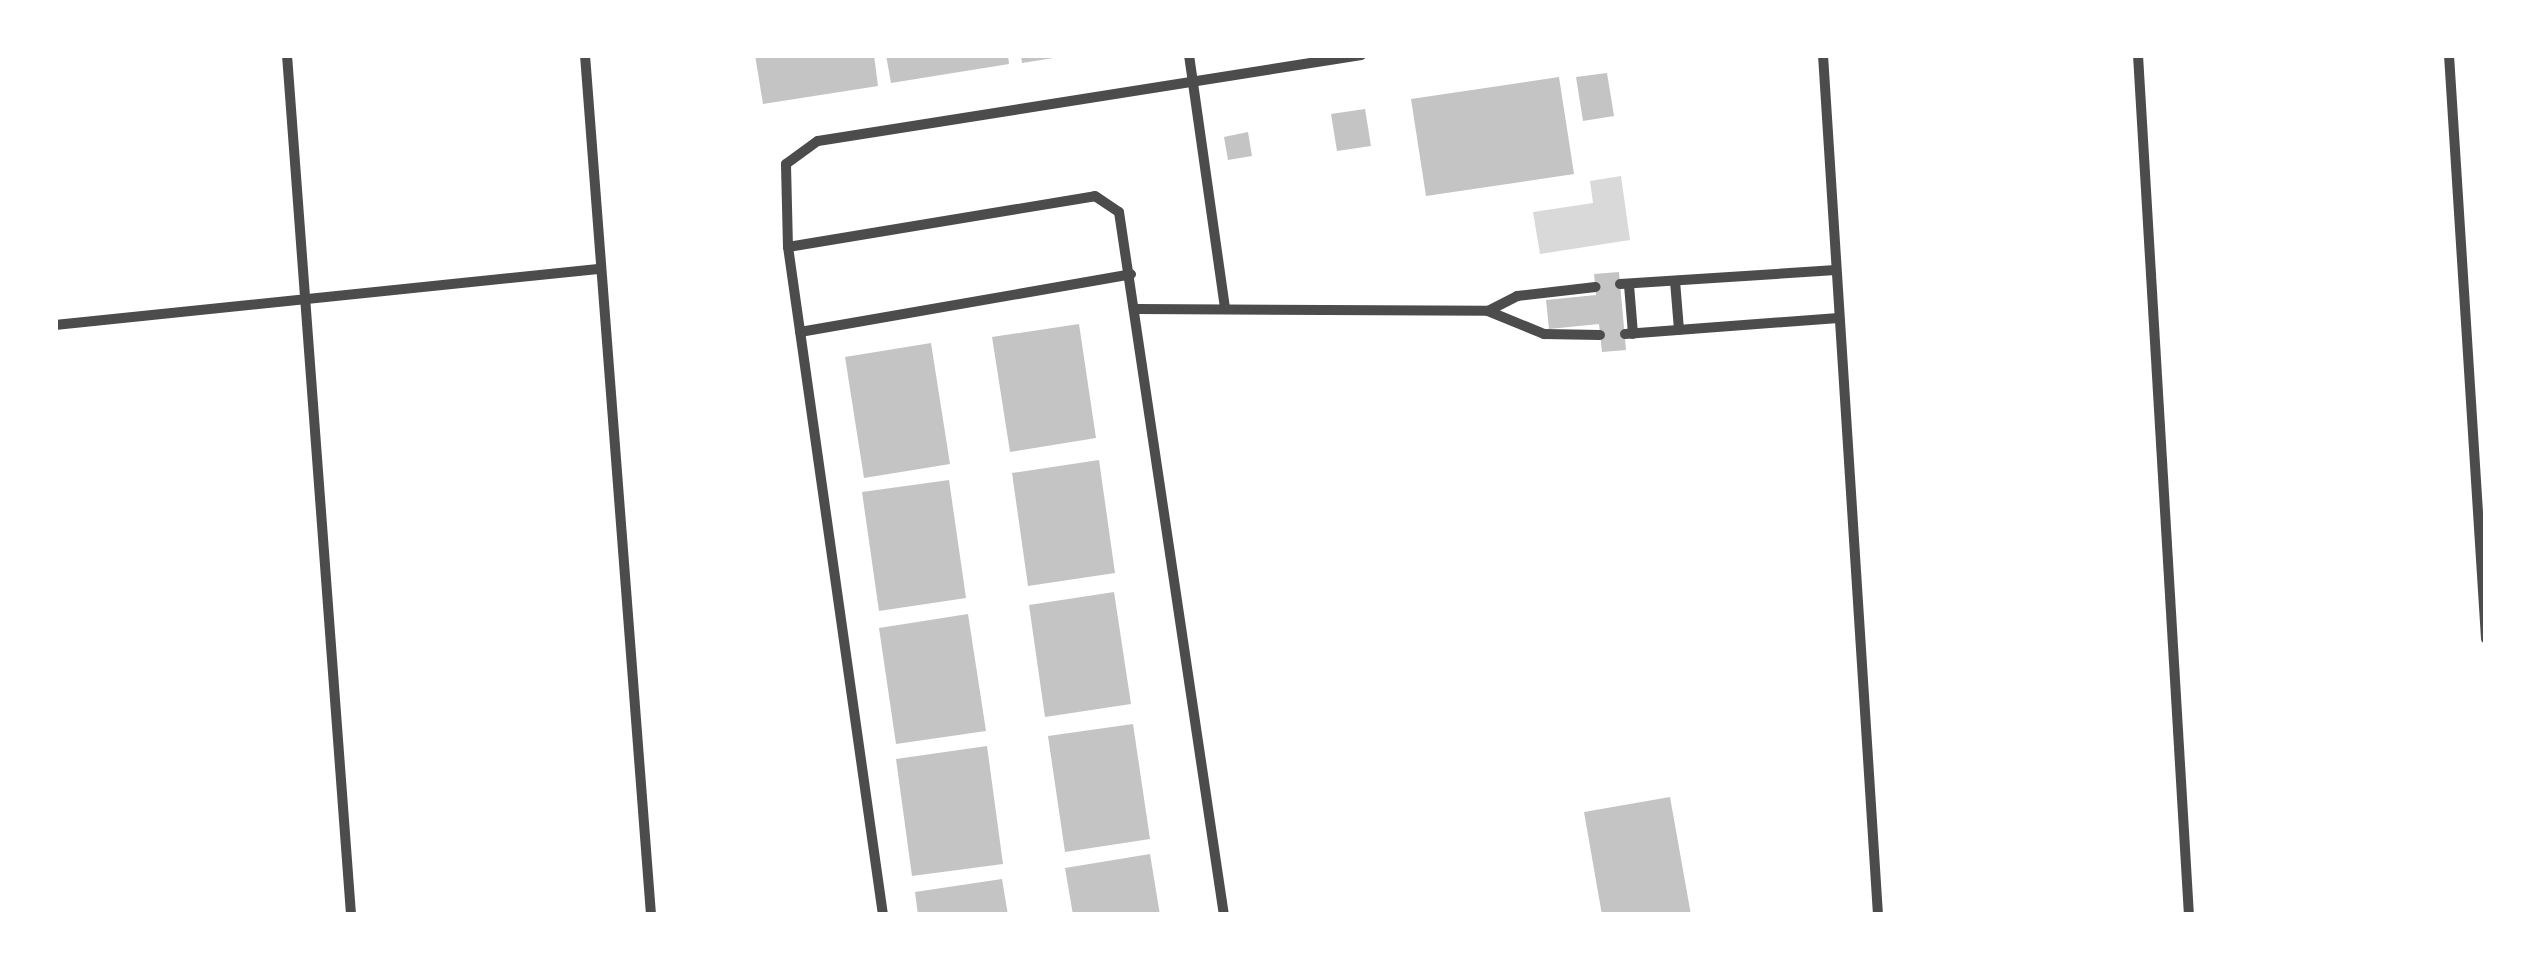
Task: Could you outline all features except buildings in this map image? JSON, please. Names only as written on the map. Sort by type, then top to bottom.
[{"type":"street","points":[[287,55],[351,915]]},
{"type":"street","points":[[585,55],[598,268],[651,915]]},
{"type":"street","points":[[1189,55],[1225,308]]},
{"type":"street","points":[[883,915],[788,247],[786,164],[796,149],[1192,78],[1360,55]]},
{"type":"street","points":[[1823,55],[1878,915]]},
{"type":"street","points":[[2138,55],[2190,915]]},
{"type":"street","points":[[2449,55],[2486,638]]},
{"type":"street","points":[[788,247],[1095,196],[1119,212],[1137,308],[1224,915]]},
{"type":"street","points":[[55,325],[305,302],[598,268]]},
{"type":"street","points":[[1836,270],[1624,284],[1629,334],[1838,318]]},
{"type":"street","points":[[800,332],[1131,274]]},
{"type":"street","points":[[1674,281],[1680,330]]},
{"type":"street","points":[[1488,312],[1518,296],[1595,286]]},
{"type":"street","points":[[1137,308],[1488,312],[1544,334],[1600,335]]},
{"type":"shaded area","points":[[1621,176],[1630,240],[1540,254],[1533,212],[1593,203],[1590,181]]}]
